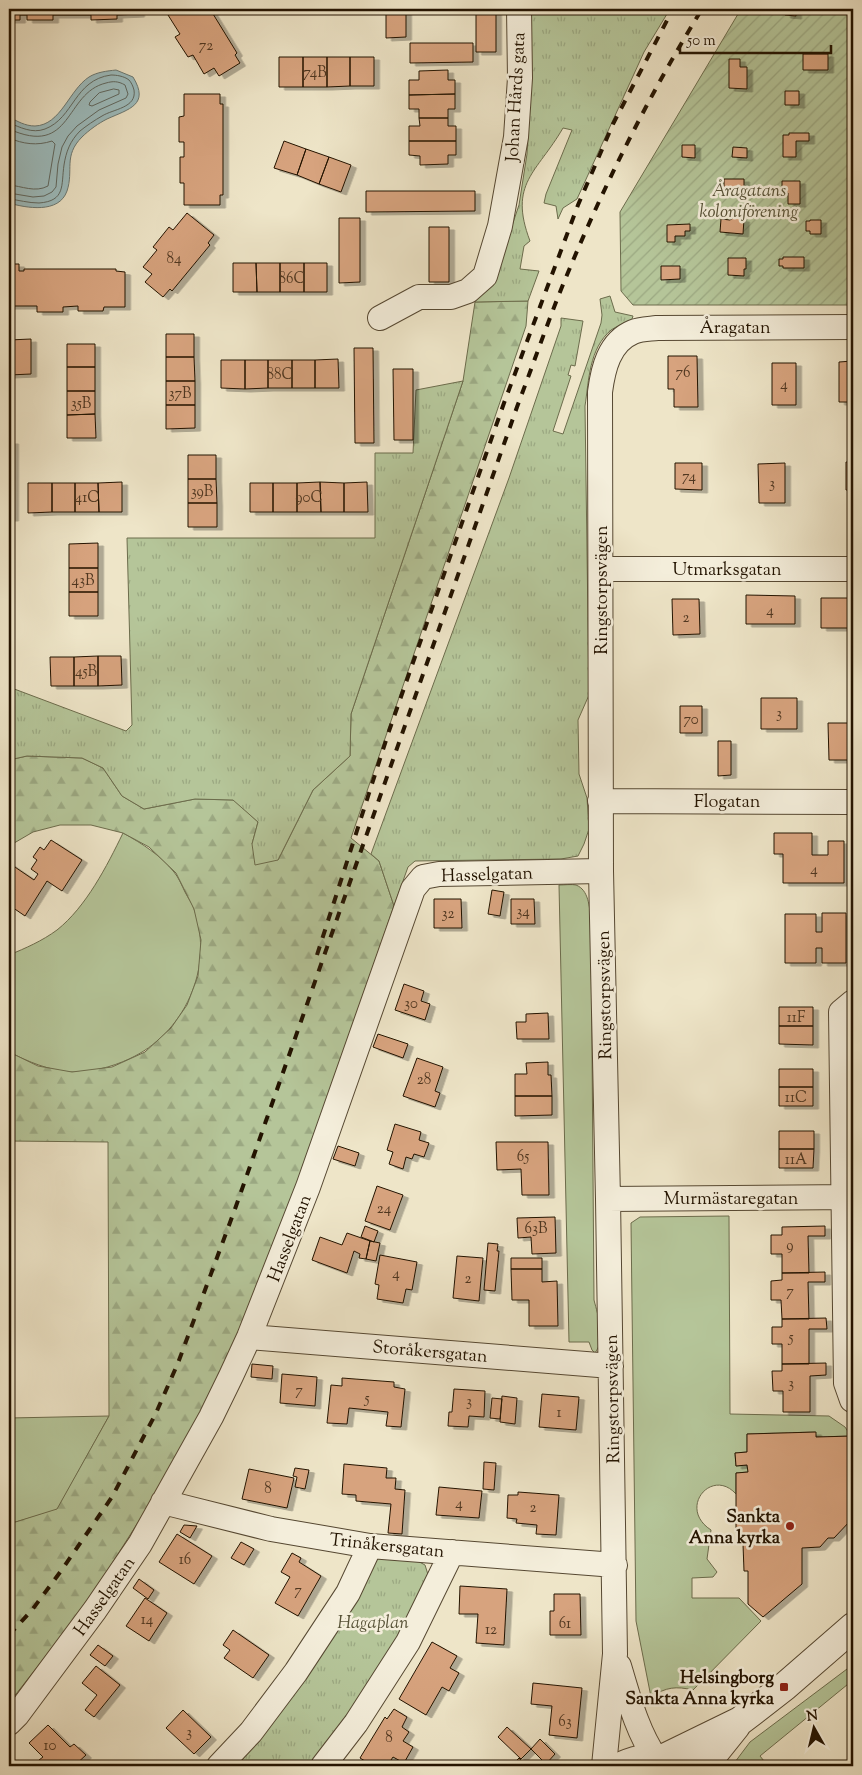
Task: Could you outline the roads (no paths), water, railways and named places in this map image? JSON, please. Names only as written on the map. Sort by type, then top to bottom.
[{"type":"street","name":"Johan Hårds gata","points":[[380,318],[419,297],[451,297],[468,291],[485,276],[500,226],[516,137],[520,78],[519,9]]},
{"type":"street","name":"Åragatan","points":[[620,340],[633,332],[656,328],[853,327]]},
{"type":"street","name":"Ringstorpsvägen","points":[[604,1766],[615,1654],[612,1366],[600,801],[600,392],[602,374],[608,356],[620,340]]},
{"type":"street","name":"Utmarksgatan","points":[[601,569],[853,569]]},
{"type":"street","name":"Flogatan","points":[[600,801],[853,802]]},
{"type":"street","name":"Hasselgatan","points":[[9,1723],[18,1715],[95,1610],[140,1544],[211,1417],[249,1337],[308,1187],[413,889],[423,877],[439,874],[601,871]]},
{"type":"street","points":[[852,1400],[846,1383],[848,1197],[841,1012],[853,1002]]},
{"type":"street","name":"Murmästaregatan","points":[[608,1199],[848,1197]]},
{"type":"street","name":"Storåkersgatan","points":[[249,1337],[612,1366]]},
{"type":"street","name":"Trinåkersgatan","points":[[163,1502],[271,1529],[370,1546],[614,1565]]},
{"type":"street","points":[[219,1766],[251,1732],[296,1672],[348,1593],[370,1546]]},
{"type":"street","points":[[323,1766],[356,1723],[408,1642],[452,1552]]},
{"type":"street","points":[[621,1766],[639,1760],[662,1762],[740,1721],[784,1687],[853,1627]]},
{"type":"street","name":"Ringstorpsvägen","points":[[615,1654],[634,1717],[645,1742],[662,1762]]},
{"type":"street","points":[[704,1766],[740,1721]]},
{"type":"water","points":[[116,70],[133,77],[138,86],[138,100],[129,109],[94,127],[76,144],[71,157],[69,183],[63,198],[57,203],[41,208],[9,203],[9,117],[28,125],[44,124],[52,120],[89,77]]},
{"type":"railway","points":[[317,955],[389,731],[504,403],[578,205],[613,124],[673,9]]},
{"type":"railway","points":[[9,1635],[32,1610],[112,1497],[156,1413],[178,1363],[235,1209],[517,407],[558,297],[606,186],[642,114],[702,9]]},
{"type":"place","name":"Sankta Anna kyrka","points":[[790,1526]]},
{"type":"place","name":"Helsingborg Sankta Anna kyrka","points":[[784,1687]]},
{"type":"park label","name":"Åragatans koloniförening","points":[[749,200]]},
{"type":"park label","name":"Hagaplan","points":[[373,1622]]}]
